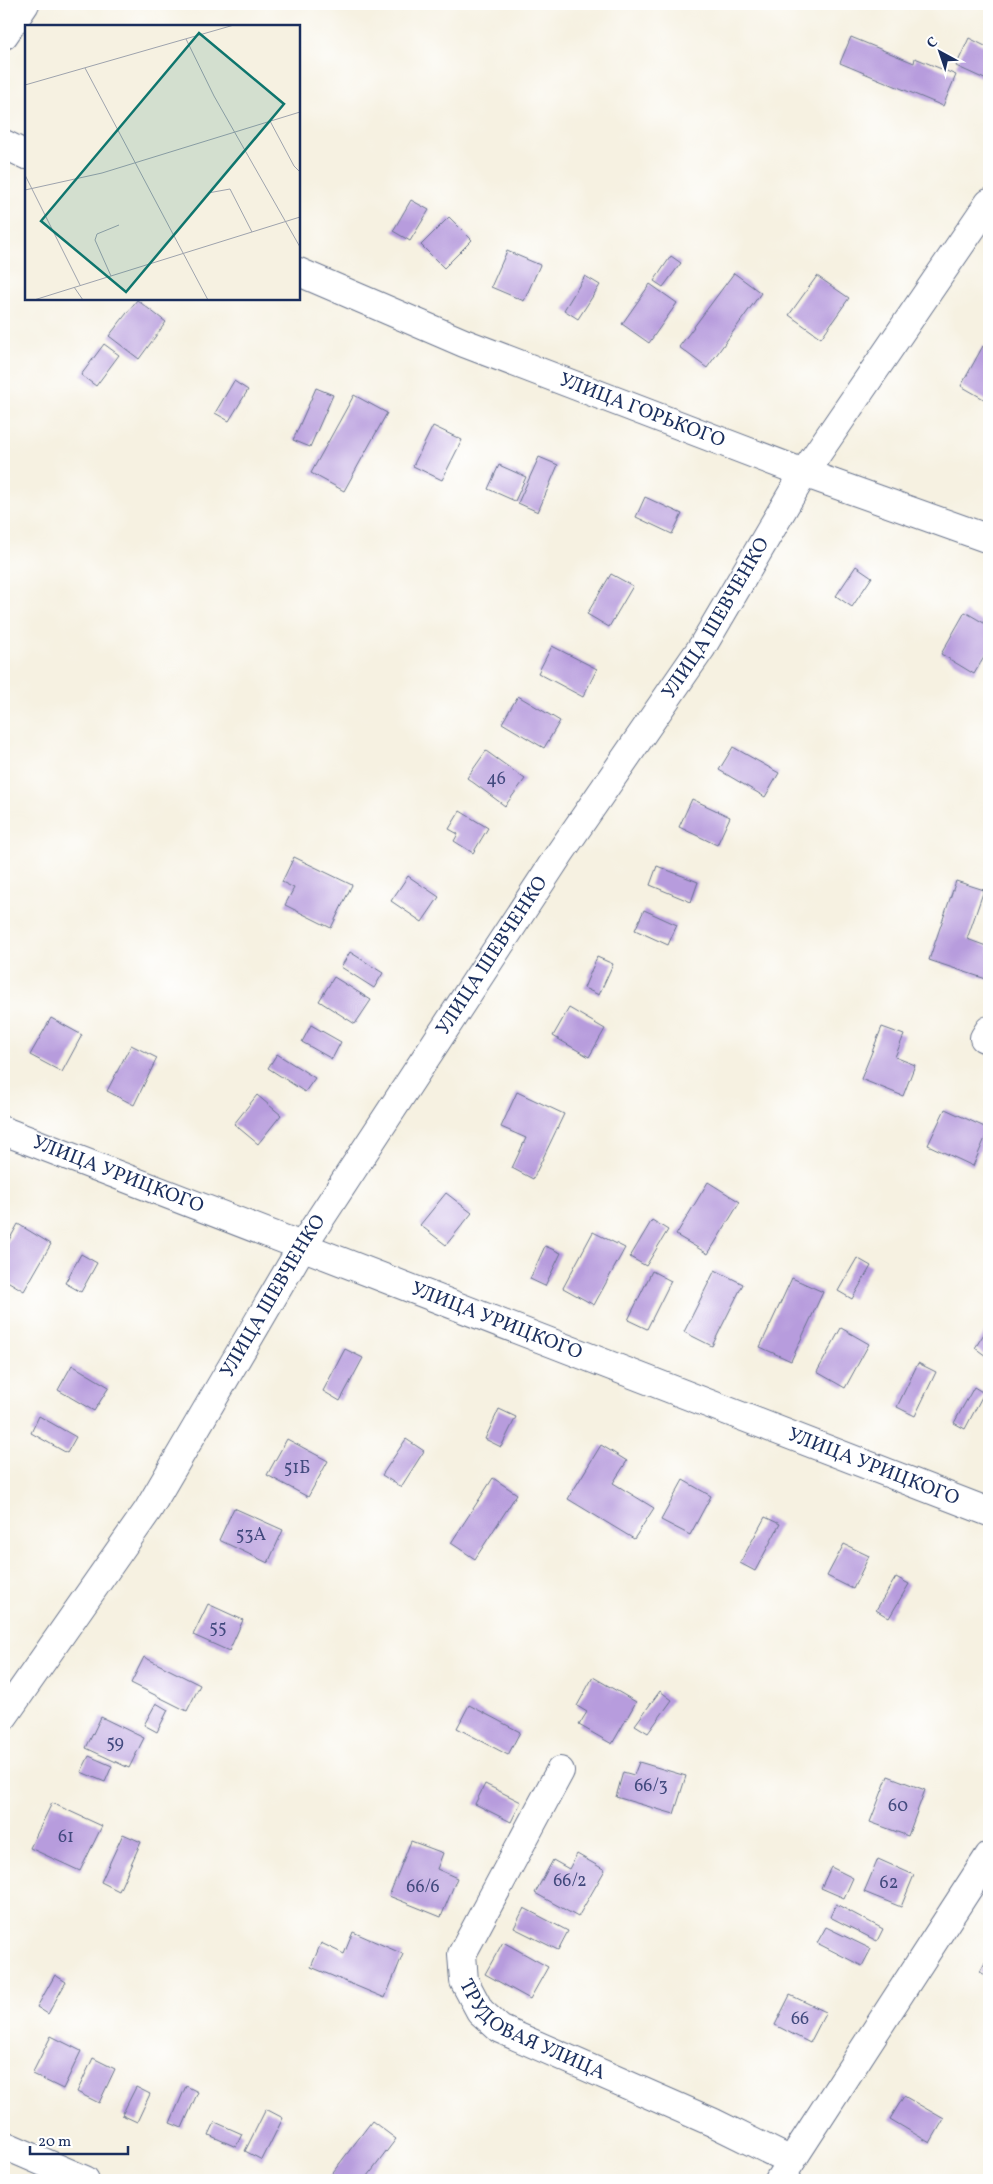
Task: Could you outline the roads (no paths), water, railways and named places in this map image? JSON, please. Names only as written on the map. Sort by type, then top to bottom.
[{"type":"street","points":[[4,35],[25,4]]},
{"type":"street","points":[[4,144],[25,154]]},
{"type":"street","name":"УЛИЦА ШЕВЧЕНКО","points":[[4,1716],[148,1510],[303,1245],[560,852],[702,647],[804,473],[989,202]]},
{"type":"street","name":"УЛИЦА ГОРЬКОГО","points":[[300,272],[464,343],[804,473],[989,539]]},
{"type":"street","name":"УЛИЦА УРИЦКОГО","points":[[4,1131],[303,1245],[989,1512]]},
{"type":"street","name":"ТРУДОВАЯ УЛИЦА","points":[[560,1771],[462,1954],[464,1981],[480,2010],[500,2029],[712,2122],[785,2171],[989,1856]]},
{"type":"street","points":[[4,2145],[85,2180]]}]
